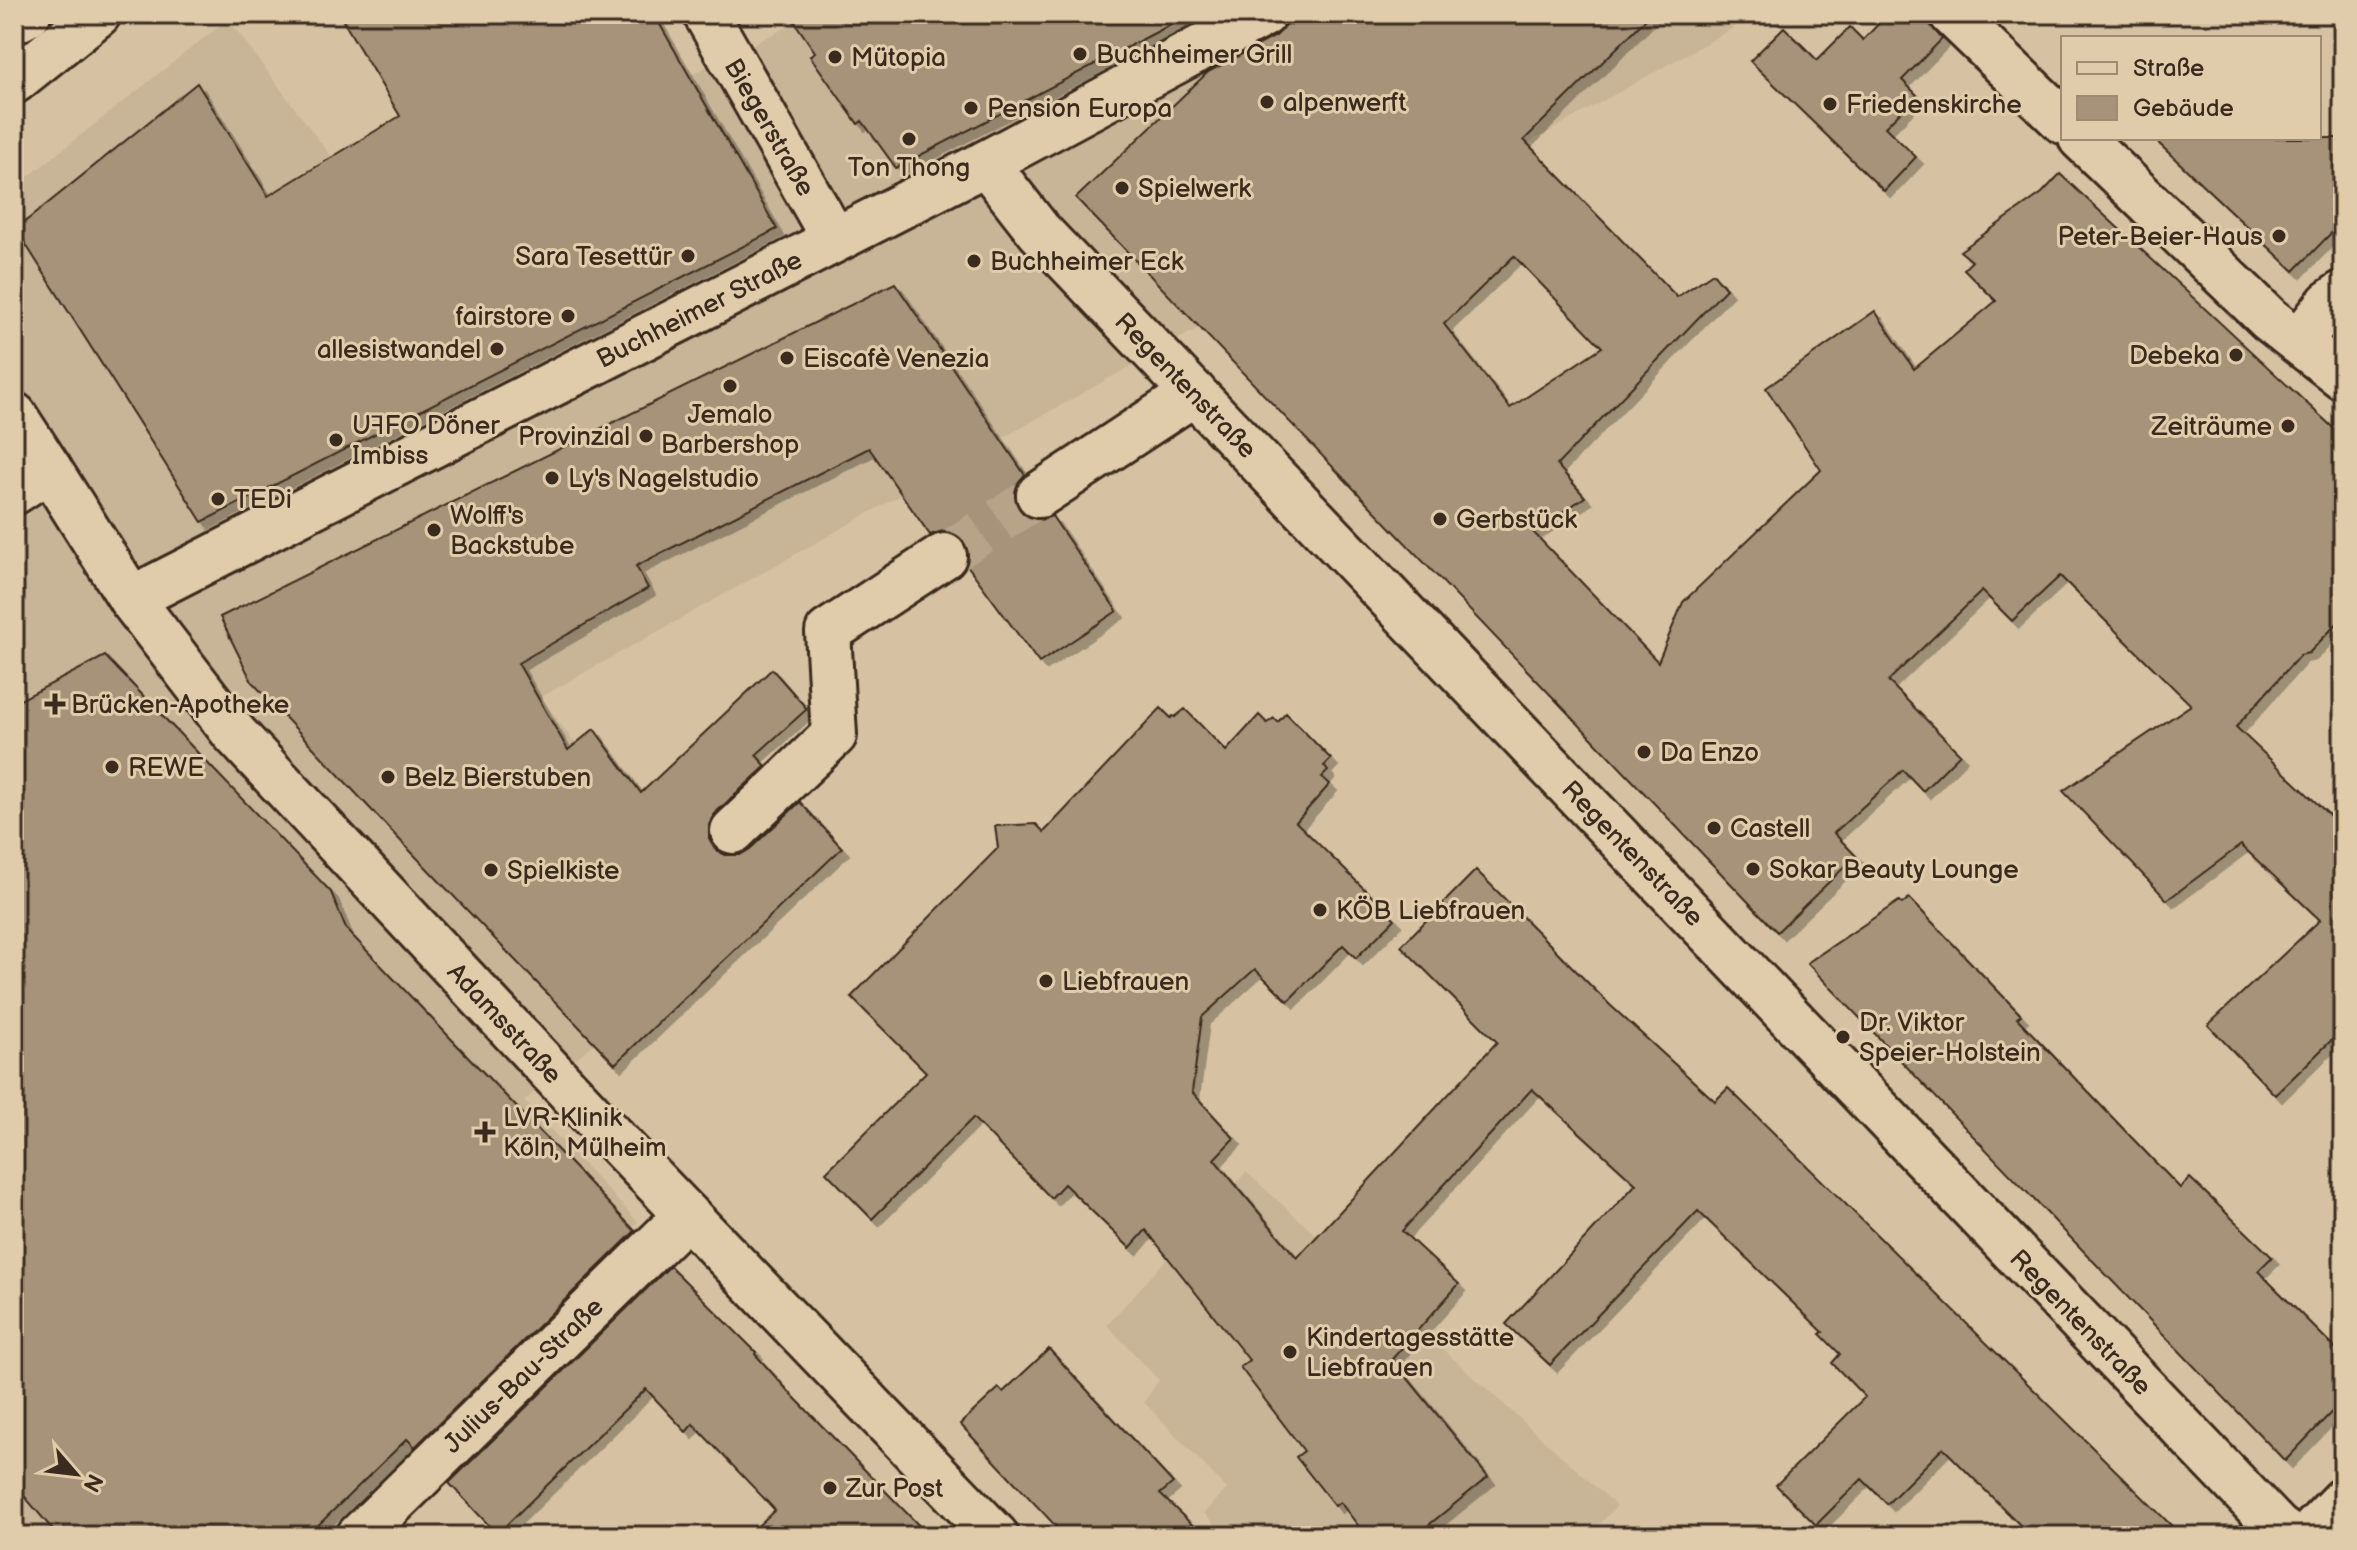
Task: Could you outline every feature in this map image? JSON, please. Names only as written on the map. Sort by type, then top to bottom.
[{"type":"street","points":[[14,21],[28,14]]},
{"type":"street","points":[[14,81],[98,14]]},
{"type":"street","name":"Biegerstraße","points":[[706,14],[834,239]]},
{"type":"street","name":"Buchheimer Straße","points":[[131,599],[986,163],[1264,14]]},
{"type":"street","points":[[1952,14],[2061,119]]},
{"type":"street","points":[[2083,140],[2269,319],[2343,377]]},
{"type":"street","name":"Regentenstraße","points":[[986,163],[1039,231],[2244,1493],[2289,1536]]},
{"type":"street","points":[[2299,342],[2329,303],[2343,293]]},
{"type":"street","points":[[1039,495],[1194,393]]},
{"type":"street","name":"Adamsstraße","points":[[14,415],[31,480],[131,599],[234,733],[687,1215],[996,1536]]},
{"type":"street","points":[[733,831],[834,735],[828,632],[944,556]]},
{"type":"street","name":"Julius-Bau-Straße","points":[[359,1536],[687,1215]]},
{"type":"street","points":[[2308,1536],[2343,1500]]},
{"type":"shaded area","points":[[814,14],[1758,14],[541,697],[718,942],[524,1101],[638,1222],[340,1522],[359,1536],[14,1536],[14,188],[228,19],[383,226]]},
{"type":"shaded area","name":"Kindertagesstätte Liebfrauen","points":[[1246,1172],[1617,1506],[1588,1536],[1226,1536],[1204,1513],[1227,1489],[1144,1402],[1159,1380],[1107,1325]]},
{"type":"building","points":[[339,14],[654,14],[777,229],[202,522],[16,229],[197,83],[268,196],[400,116]]},
{"type":"building","points":[[789,14],[1191,14],[896,168],[862,121],[858,124],[810,56],[815,52]]},
{"type":"building","points":[[1289,14],[1651,14],[1524,140],[1677,297],[1713,273],[1726,289],[1557,465],[1585,497],[1533,532],[1658,662],[1683,602],[1821,470],[1766,388],[1875,311],[1914,369],[1996,301],[1964,269],[1972,261],[1960,251],[2042,193],[2060,174],[2343,437],[2343,617],[2309,653],[2300,655],[2236,727],[2343,828],[2343,1029],[2275,1095],[2208,1025],[2320,920],[2241,845],[2167,900],[2063,791],[2191,705],[2060,576],[2012,621],[1982,591],[1888,681],[1960,754],[1923,791],[1903,770],[1834,833],[1856,856],[1777,932],[1076,198],[1208,72],[1276,36],[1286,26]],"holes":[[[1514,256],[1602,347],[1510,408],[1444,324]]]},
{"type":"building","name":"Friedenskirche","points":[[1888,14],[1928,14],[1928,22],[1942,39],[1902,80],[1917,95],[1885,127],[1916,157],[1884,191],[1750,61],[1784,27],[1817,60],[1850,27],[1863,40]]},
{"type":"building","points":[[2343,138],[2343,221],[2294,271],[2155,140]]},
{"type":"building","points":[[895,283],[1025,475],[1016,485],[1014,496],[1019,509],[1029,518],[1040,520],[1052,516],[1117,611],[1039,663],[967,565],[969,554],[964,542],[955,533],[943,531],[930,535],[869,448],[636,566],[648,588],[518,663],[568,750],[594,729],[641,793],[772,669],[807,709],[756,755],[766,766],[715,813],[709,825],[709,838],[715,849],[725,855],[740,855],[800,802],[842,848],[615,1064],[252,682],[220,617]]},
{"type":"building","points":[[105,656],[331,892],[346,929],[635,1231],[415,1447],[407,1439],[307,1536],[58,1536],[14,1484],[14,703]]},
{"type":"building","points":[[1161,708],[1171,718],[1185,709],[1226,751],[1259,715],[1267,723],[1274,718],[1278,722],[1286,713],[1331,759],[1324,766],[1328,771],[1322,777],[1330,784],[1296,822],[1395,919],[1356,958],[1343,945],[1288,1001],[1255,969],[1202,1017],[1192,1092],[1234,1138],[1214,1159],[1297,1258],[1497,1042],[1401,946],[1476,870],[1610,1005],[1715,1101],[1728,1088],[2182,1536],[2031,1536],[1943,1448],[1887,1504],[1862,1479],[1816,1525],[1776,1485],[1865,1397],[1832,1363],[1840,1354],[1820,1334],[1823,1332],[1698,1211],[1550,1365],[1506,1324],[1636,1184],[1532,1089],[1402,1231],[1459,1284],[1392,1359],[1488,1477],[1415,1536],[1366,1536],[1340,1502],[1335,1506],[1296,1457],[1304,1451],[1240,1367],[1249,1360],[1146,1230],[1130,1248],[1064,1184],[1051,1198],[973,1118],[872,1219],[826,1172],[926,1072],[851,997],[998,848],[995,826],[1036,824],[1044,832]]},
{"type":"building","points":[[1909,898],[2021,1015],[2017,1018],[2180,1188],[2190,1178],[2272,1257],[2258,1271],[2343,1356],[2343,1400],[2285,1461],[1807,963],[1899,901],[1902,904]]},
{"type":"building","points":[[670,1266],[756,1352],[790,1393],[929,1536],[747,1536],[775,1510],[693,1424],[686,1432],[646,1389],[497,1534],[449,1483]]},
{"type":"building","points":[[1049,1349],[1173,1483],[1160,1494],[1204,1536],[1065,1536],[960,1424],[999,1388],[1003,1392]]},
{"type":"tunnel","points":[[944,556],[1039,495]]},
{"type":"place","name":"Buchheimer Grill","points":[[1080,54]]},
{"type":"place","name":"Mütopia","points":[[835,57]]},
{"type":"place","name":"alpenwerft","points":[[1267,102]]},
{"type":"place","name":"Friedenskirche","points":[[1830,104]]},
{"type":"place","name":"Pension Europa","points":[[971,108]]},
{"type":"place","name":"Ton Thong","points":[[909,139]]},
{"type":"place","name":"Spielwerk","points":[[1122,188]]},
{"type":"place","name":"Peter-Beier-Haus","points":[[2279,236]]},
{"type":"place","name":"Sara Tesettür","points":[[688,256]]},
{"type":"place","name":"Buchheimer Eck","points":[[974,261]]},
{"type":"place","name":"fairstore","points":[[568,316]]},
{"type":"place","name":"allesistwandel","points":[[497,349]]},
{"type":"place","name":"Debeka","points":[[2236,355]]},
{"type":"place","name":"Eiscafè Venezia","points":[[787,358]]},
{"type":"place","name":"Jemalo Barbershop","points":[[730,386]]},
{"type":"place","name":"Zeiträume","points":[[2288,426]]},
{"type":"place","name":"Provinzial","points":[[646,436]]},
{"type":"place","name":"UꟻFO Döner Imbiss","points":[[336,440]]},
{"type":"place","name":"Ly's Nagelstudio","points":[[552,478]]},
{"type":"place","name":"TEDi","points":[[218,499]]},
{"type":"place","name":"Gerbstück","points":[[1440,519]]},
{"type":"place","name":"Wolff's Backstube","points":[[434,530]]},
{"type":"place","name":"Brücken-Apotheke","points":[[55,704]]},
{"type":"place","name":"Da Enzo","points":[[1644,752]]},
{"type":"place","name":"REWE","points":[[112,767]]},
{"type":"place","name":"Belz Bierstuben","points":[[388,777]]},
{"type":"place","name":"Castell","points":[[1714,828]]},
{"type":"place","name":"Sokar Beauty Lounge","points":[[1753,869]]},
{"type":"place","name":"Spielkiste","points":[[491,870]]},
{"type":"place","name":"KÖB Liebfrauen","points":[[1320,910]]},
{"type":"place","name":"Liebfrauen","points":[[1046,981]]},
{"type":"place","name":"Dr. Viktor Speier-Holstein","points":[[1843,1037]]},
{"type":"place","name":"LVR-Klinik Köln, Mülheim","points":[[485,1132]]},
{"type":"place","name":"Kindertagesstätte Liebfrauen","points":[[1290,1352]]},
{"type":"place","name":"Zur Post","points":[[830,1488]]}]
